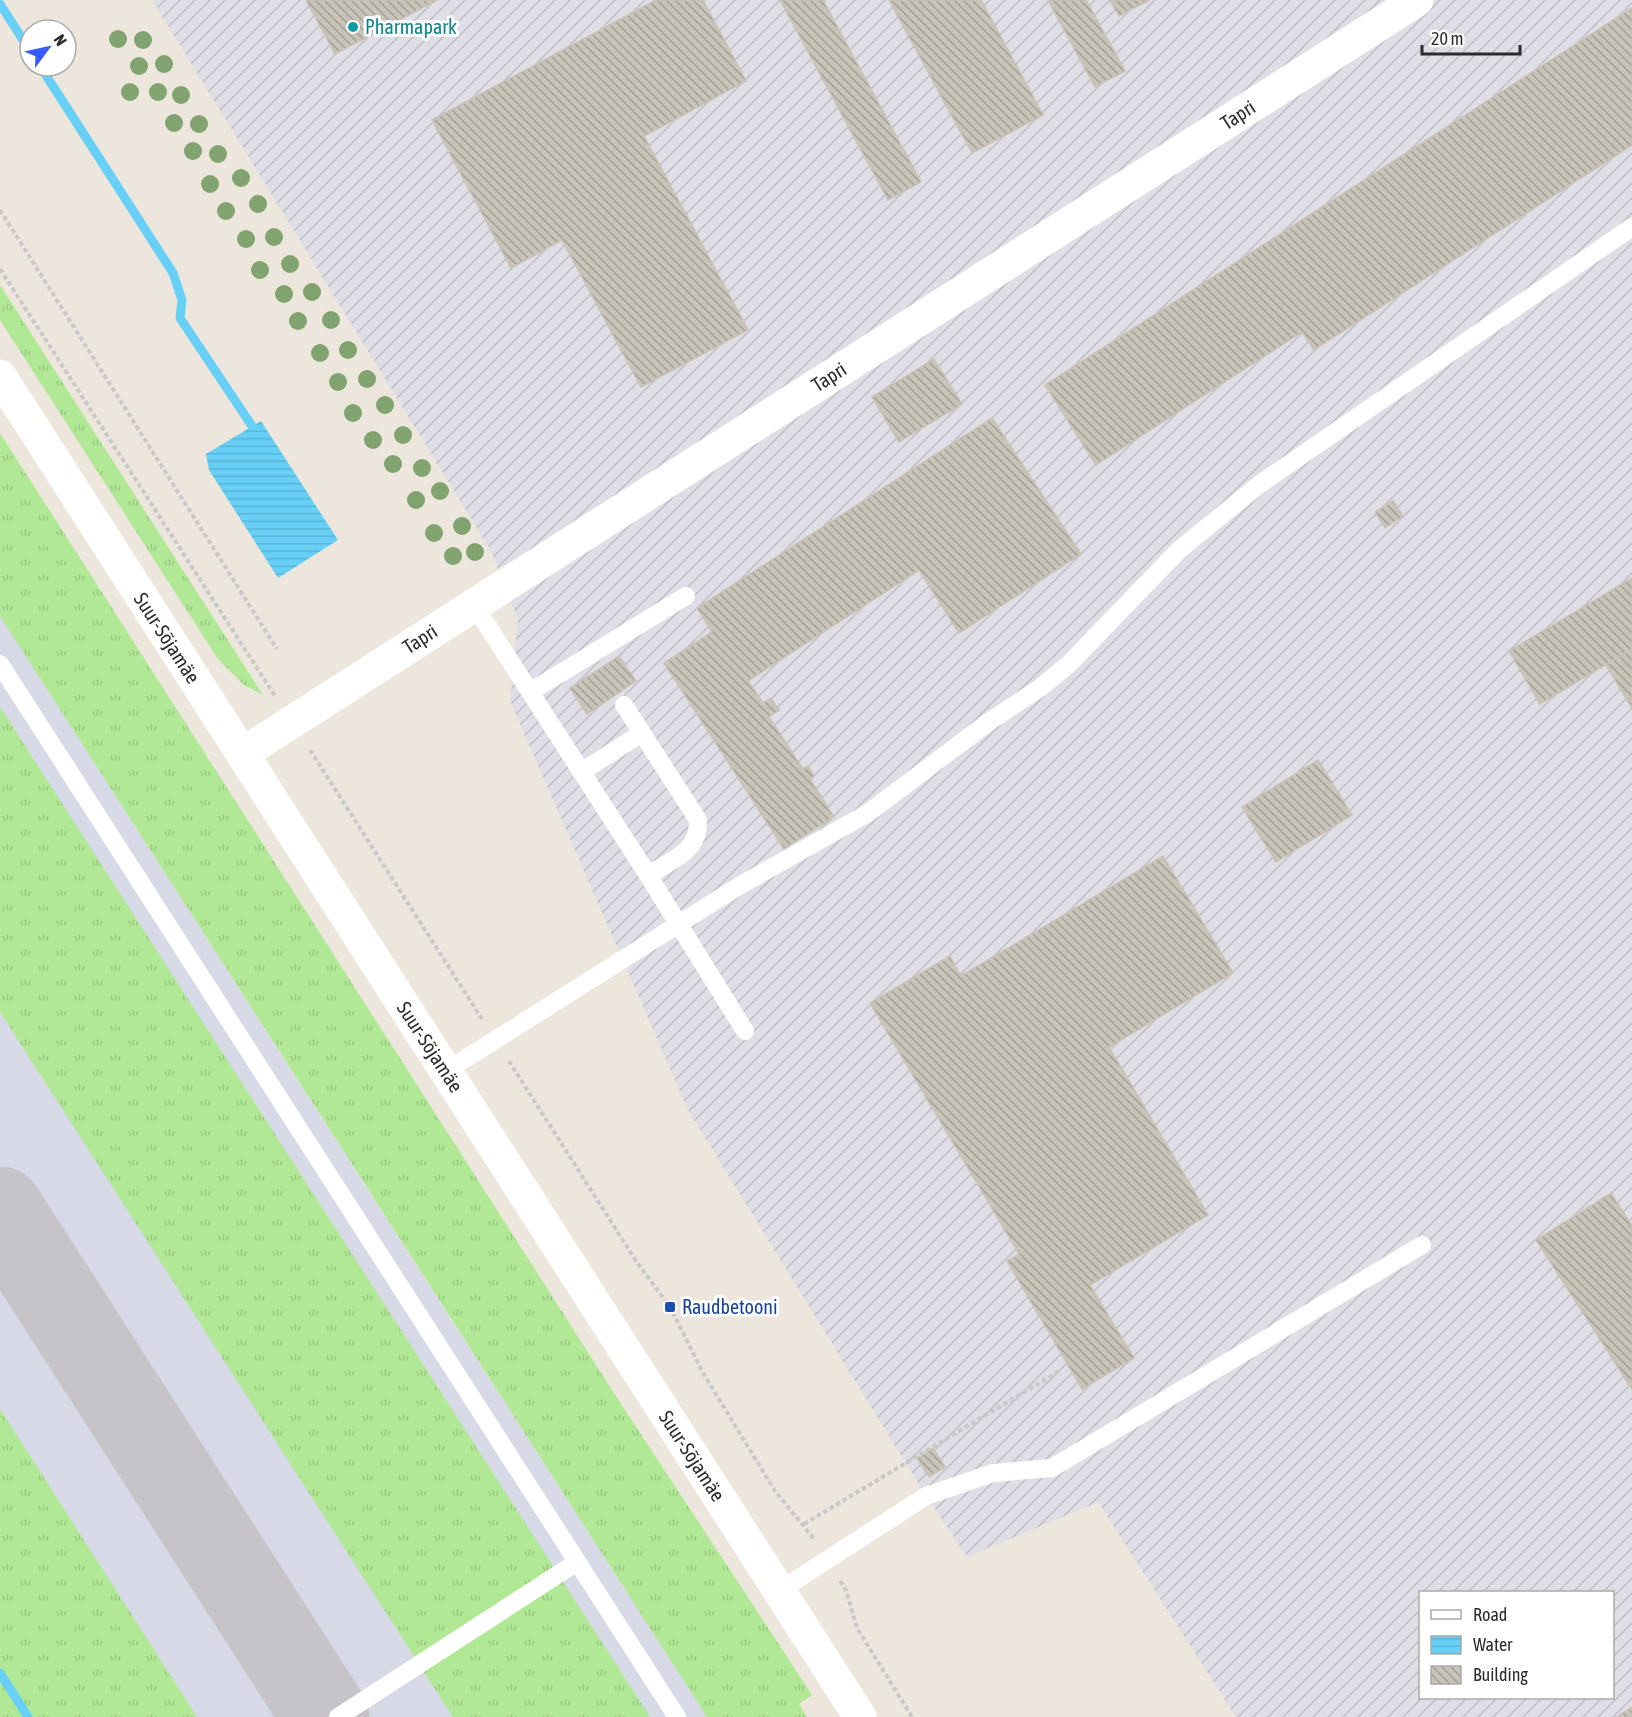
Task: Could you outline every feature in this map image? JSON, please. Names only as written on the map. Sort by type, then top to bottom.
[{"type":"main road","name":"Tapri","points":[[242,754],[1417,0]]},
{"type":"main road","name":"Suur-Sõjamäe","points":[[0,376],[860,1717]]},
{"type":"lane","points":[[446,1071],[494,1037],[678,924],[867,813],[990,721],[1040,688],[1069,664],[1179,550],[1260,484],[1632,227]]},
{"type":"lane","points":[[530,692],[686,596]]},
{"type":"lane","points":[[474,605],[648,875],[745,1031]]},
{"type":"lane","points":[[0,664],[677,1717]]},
{"type":"lane","points":[[624,705],[698,820],[699,834],[688,850],[648,875]]},
{"type":"lane","points":[[581,772],[642,733]]},
{"type":"lane","points":[[778,1591],[926,1496],[993,1473],[1052,1468],[1422,1245]]},
{"type":"lane","points":[[338,1717],[577,1562]]},
{"type":"path","points":[[0,210],[277,649]]},
{"type":"path","points":[[0,269],[636,1261],[670,1307],[703,1373],[775,1491],[804,1524],[846,1590],[857,1628],[912,1717]]},
{"type":"path","points":[[804,1524],[1061,1370]]},
{"type":"shaded area","points":[[152,0],[1632,0],[1632,1717],[1236,1717],[1098,1502],[967,1557],[926,1496],[688,1110],[510,701],[518,620],[491,551]]},
{"type":"shaded area","points":[[0,616],[389,1223],[707,1717],[0,1717]]},
{"type":"green space","points":[[0,285],[263,695],[244,685],[218,659],[0,320]]},
{"type":"green space","points":[[0,433],[623,1407],[812,1695],[799,1704],[807,1717],[707,1717],[0,616]]},
{"type":"green space","points":[[0,707],[650,1717],[453,1717],[0,1012]]},
{"type":"green space","points":[[0,1409],[197,1717],[0,1717]]},
{"type":"water","points":[[261,421],[338,540],[278,578],[209,470],[206,454]]},
{"type":"building","name":"Pharmapark","points":[[306,0],[437,0],[335,54]]},
{"type":"building","points":[[656,0],[703,0],[746,81],[644,136],[748,330],[641,387],[562,240],[511,268],[432,120]]},
{"type":"building","points":[[780,0],[823,0],[921,182],[888,200]]},
{"type":"building","points":[[889,0],[981,0],[1043,115],[972,153]]},
{"type":"building","points":[[1048,0],[1086,0],[1125,71],[1095,87]]},
{"type":"building","points":[[1110,0],[1149,0],[1119,16]]},
{"type":"building","points":[[1632,8],[1632,145],[1314,350],[1302,332],[1096,465],[1045,385]]},
{"type":"building","points":[[934,359],[962,404],[899,442],[872,397]]},
{"type":"building","points":[[992,418],[1081,554],[959,633],[919,570],[748,681],[763,703],[771,698],[779,710],[769,717],[803,769],[808,766],[814,776],[810,779],[834,817],[784,849],[664,663],[712,632],[697,608]]},
{"type":"building","points":[[1393,501],[1403,516],[1385,528],[1375,512]]},
{"type":"building","points":[[1632,578],[1632,649],[1540,704],[1509,651]]},
{"type":"building","points":[[1632,649],[1632,708],[1606,665]]},
{"type":"building","points":[[619,656],[636,681],[587,714],[570,688]]},
{"type":"building","points":[[1318,760],[1352,815],[1276,862],[1242,807]]},
{"type":"building","points":[[1163,856],[1233,973],[1109,1047],[1208,1215],[1090,1285],[1134,1358],[1082,1389],[1007,1261],[1019,1254],[870,1003],[950,956],[961,976]]},
{"type":"building","points":[[1611,1193],[1632,1226],[1632,1389],[1536,1240]]},
{"type":"building","points":[[933,1448],[945,1467],[929,1477],[917,1458]]},
{"type":"building","points":[[1632,1707],[1632,1717],[1617,1717]]},
{"type":"waterway","points":[[0,4],[18,32]]},
{"type":"waterway","points":[[48,78],[173,273],[182,300],[180,318],[252,426]]},
{"type":"waterway","points":[[0,1673],[28,1717]]},
{"type":"taxiway","points":[[0,1210],[326,1717]]},
{"type":"place","name":"Pharmapark","points":[[353,27]]},
{"type":"place","name":"Raudbetooni","points":[[670,1307]]}]
